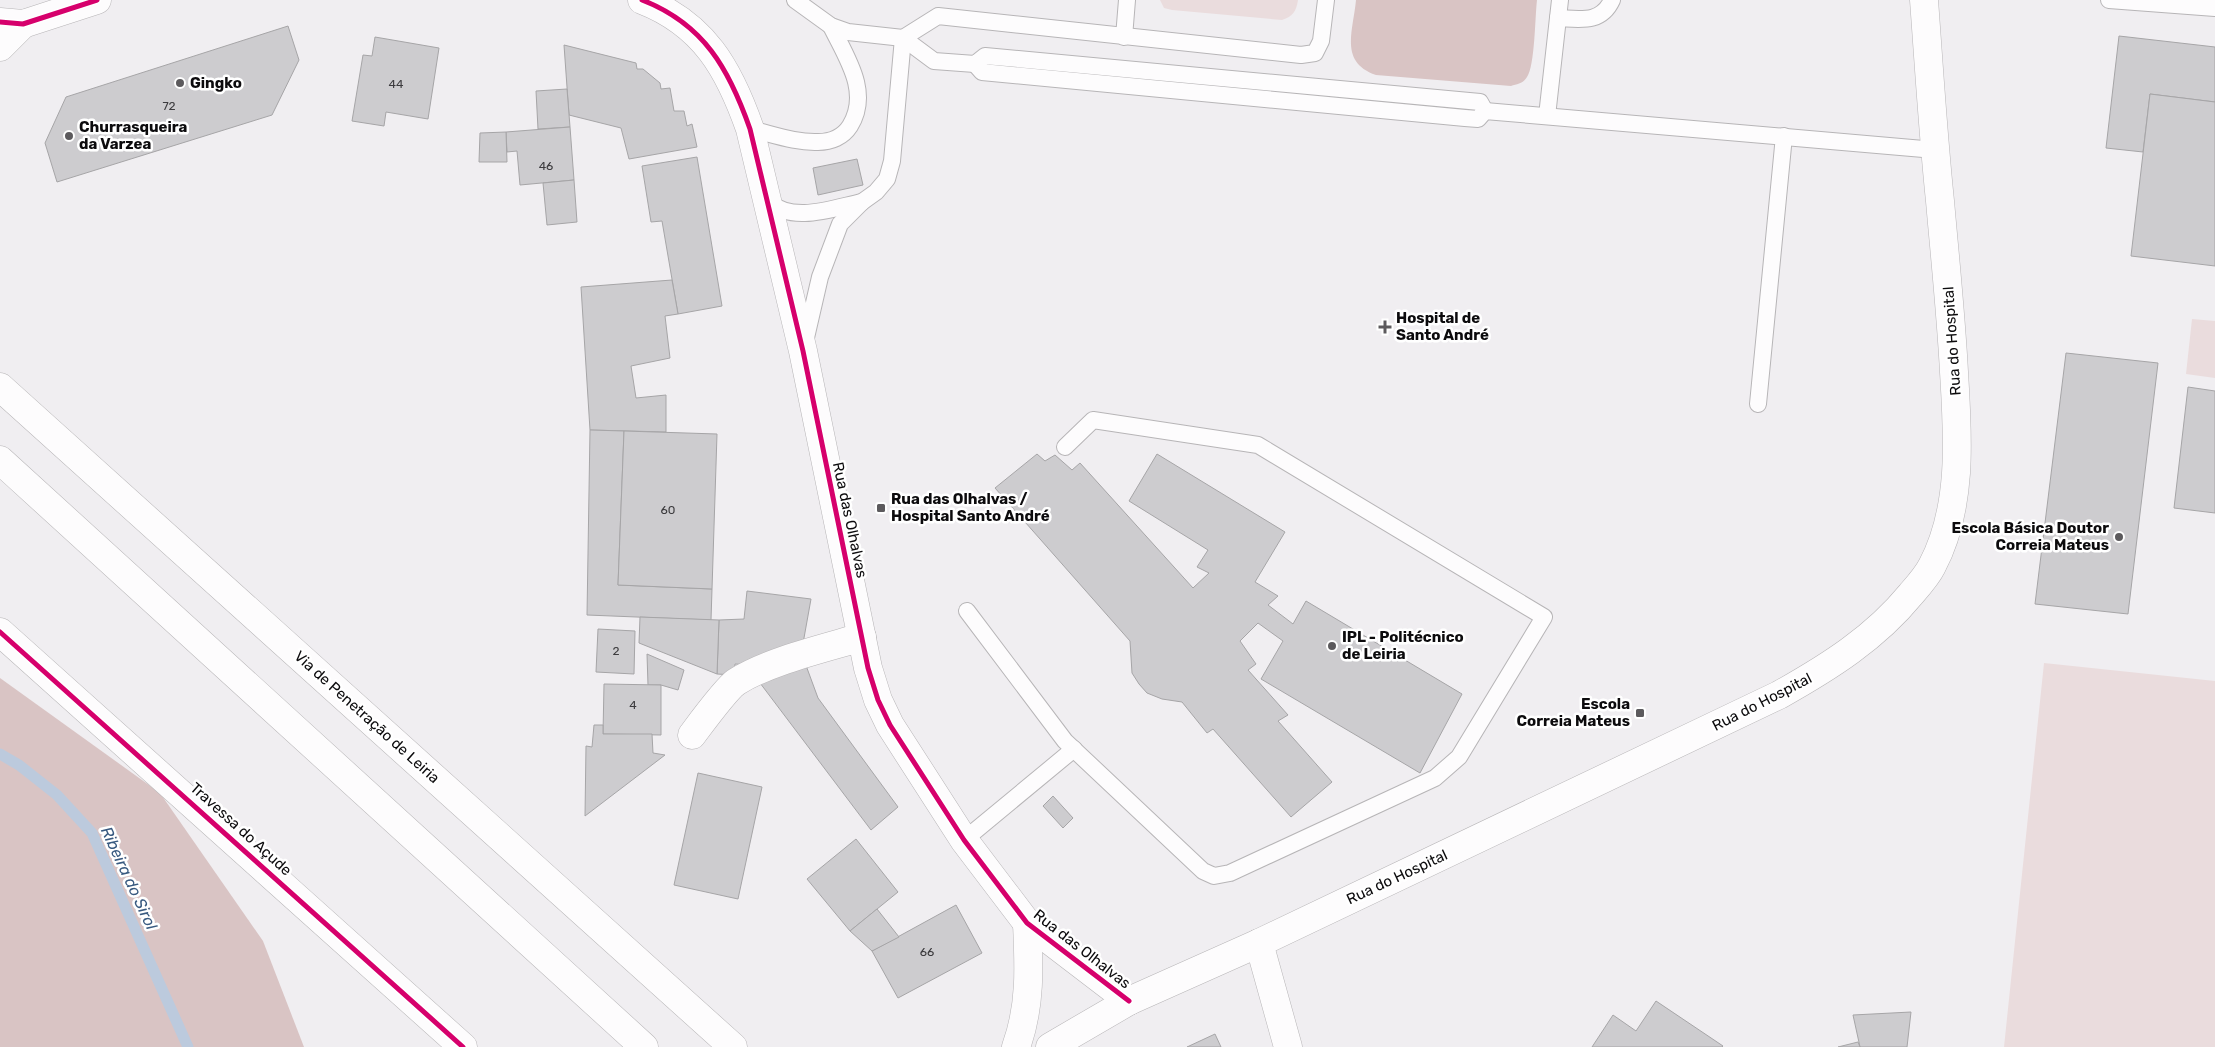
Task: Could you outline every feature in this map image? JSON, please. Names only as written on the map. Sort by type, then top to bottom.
[{"type":"main road","points":[[0,47],[12,23],[97,0]]},
{"type":"main road","name":"Rua das Olhalvas","points":[[642,0],[664,9],[682,20],[701,37],[717,57],[740,100],[750,130],[768,201],[803,351],[862,637],[878,700],[890,725],[964,840],[1027,923],[1129,1001]]},
{"type":"main road","name":"Rua do Hospital","points":[[1050,1047],[1129,1001],[1259,942],[1779,695],[1849,654],[1896,614],[1931,569],[1940,550],[1950,509],[1956,472],[1958,434],[1952,320],[1935,150],[1924,0]]},
{"type":"main road","name":"Via de Penetração de Leiria","points":[[0,387],[733,1047]]},
{"type":"main road","points":[[0,460],[644,1047]]},
{"type":"main road","name":"Travessa do Açude","points":[[0,632],[464,1047]]},
{"type":"main road","points":[[692,735],[735,683],[770,667],[862,637]]},
{"type":"main road","name":"Rua das Olhalvas","points":[[1016,1047],[1023,1027],[1028,1001],[1027,923]]},
{"type":"main road","points":[[1259,942],[1288,1047]]},
{"type":"lane","points":[[795,0],[832,26],[848,32],[903,38],[934,61],[975,64],[985,56],[1480,102],[1486,111],[1935,150]]},
{"type":"lane","points":[[1124,37],[1127,0]]},
{"type":"lane","points":[[903,38],[938,16],[1301,55],[1315,53],[1322,41],[1326,0]]},
{"type":"lane","points":[[1548,116],[1560,0]]},
{"type":"lane","points":[[1558,18],[1590,20],[1601,15],[1612,0]]},
{"type":"lane","points":[[2109,0],[2215,8]]},
{"type":"lane","points":[[750,130],[818,142],[835,140],[846,132],[855,119],[859,102],[858,86],[832,26]]},
{"type":"lane","points":[[803,351],[820,277],[840,224],[862,202],[876,192],[887,179],[892,161],[903,38]]},
{"type":"lane","points":[[1758,404],[1784,136]]},
{"type":"lane","points":[[768,201],[774,207],[786,211],[815,213],[862,202]]},
{"type":"lane","points":[[967,611],[1065,741],[1203,872],[1214,876],[1230,873],[1435,778],[1460,757],[1544,617],[1258,445],[1093,420],[1065,446]]},
{"type":"lane","points":[[964,840],[1074,749]]},
{"type":"shaded area","points":[[1160,0],[1298,0],[1293,13],[1282,20],[1172,10],[1164,8]]},
{"type":"shaded area","points":[[1356,0],[1537,0],[1530,71],[1524,81],[1511,86],[1376,75],[1364,69],[1357,62],[1353,54],[1351,34]]},
{"type":"shaded area","points":[[2192,319],[2215,321],[2215,378],[2186,374]]},
{"type":"shaded area","points":[[2044,663],[2215,681],[2215,1047],[2004,1047]]},
{"type":"shaded area","points":[[0,678],[160,793],[263,941],[304,1047],[0,1047]]},
{"type":"building","points":[[288,26],[299,60],[272,115],[57,182],[45,143],[66,97]]},
{"type":"building","points":[[2119,36],[2215,47],[2215,102],[2150,94],[2143,152],[2106,148]]},
{"type":"building","points":[[375,37],[439,48],[428,119],[386,112],[384,126],[352,121],[363,55],[372,56]]},
{"type":"building","points":[[564,45],[636,63],[637,69],[643,69],[660,83],[661,89],[670,88],[674,111],[684,111],[687,126],[692,124],[697,147],[629,159],[621,128],[569,115]]},
{"type":"building","points":[[567,89],[570,127],[538,129],[536,91]]},
{"type":"building","points":[[2150,94],[2215,102],[2215,266],[2131,256]]},
{"type":"building","points":[[570,127],[574,180],[520,185],[517,151],[507,152],[506,132]]},
{"type":"building","points":[[506,132],[507,162],[479,162],[480,133]]},
{"type":"building","points":[[697,157],[722,306],[678,314],[662,221],[651,222],[642,166]]},
{"type":"building","points":[[857,159],[863,185],[818,195],[813,168]]},
{"type":"building","points":[[574,180],[577,222],[547,225],[543,183]]},
{"type":"building","points":[[672,280],[678,314],[665,316],[670,358],[631,366],[636,398],[666,395],[666,432],[590,430],[581,287]]},
{"type":"building","points":[[2066,353],[2158,363],[2128,614],[2035,604]]},
{"type":"building","points":[[2188,387],[2215,391],[2215,513],[2174,508]]},
{"type":"building","points":[[590,430],[624,431],[618,585],[712,589],[711,620],[587,615]]},
{"type":"building","points":[[624,431],[717,434],[712,589],[618,585]]},
{"type":"building","points":[[1037,454],[1045,461],[1055,455],[1072,470],[1080,463],[1193,588],[1209,573],[1197,567],[1208,550],[1129,501],[1157,454],[1285,532],[1255,582],[1278,596],[1268,605],[1293,624],[1306,601],[1462,694],[1420,773],[1261,679],[1283,641],[1258,623],[1240,641],[1256,664],[1248,670],[1288,715],[1278,721],[1332,782],[1291,817],[1213,729],[1207,733],[1182,702],[1162,699],[1147,693],[1132,673],[1130,641],[995,488]]},
{"type":"building","points":[[747,591],[811,599],[802,649],[752,665],[735,664],[734,675],[717,674],[719,620],[744,619]]},
{"type":"building","points":[[640,617],[719,620],[717,674],[639,643]]},
{"type":"building","points":[[598,629],[635,631],[634,674],[596,672]]},
{"type":"building","points":[[647,654],[684,670],[678,690],[661,685],[648,685]]},
{"type":"building","points":[[804,660],[818,698],[898,807],[871,830],[757,679]]},
{"type":"building","points":[[604,684],[661,685],[661,735],[603,734]]},
{"type":"building","points":[[594,725],[603,725],[603,734],[652,734],[653,753],[665,755],[585,816],[586,746],[592,747]]},
{"type":"building","points":[[698,773],[762,787],[738,899],[674,885]]},
{"type":"building","points":[[1053,796],[1073,818],[1063,828],[1043,806]]},
{"type":"building","points":[[856,839],[898,892],[850,931],[807,879]]},
{"type":"building","points":[[956,905],[982,953],[898,998],[872,951]]},
{"type":"building","points":[[877,909],[899,937],[872,951],[850,931]]},
{"type":"building","points":[[1656,1001],[1723,1046],[1592,1047],[1613,1015],[1636,1031]]},
{"type":"building","points":[[1911,1012],[1907,1047],[1860,1047],[1853,1015]]},
{"type":"building","points":[[1215,1034],[1221,1047],[1187,1047]]},
{"type":"building","points":[[1858,1042],[1860,1047],[1838,1047]]},
{"type":"waterway","name":"Ribeira do Sirol","points":[[0,754],[19,765],[57,795],[92,833],[188,1047]]},
{"type":"cycle path","points":[[0,22],[23,24],[97,0]]},
{"type":"cycle path","points":[[642,0],[664,10],[682,22],[711,51],[733,87],[750,129],[803,351],[868,668],[878,700],[890,725],[964,840],[1027,923],[1129,1001]]},
{"type":"cycle path","points":[[0,632],[463,1047]]},
{"type":"place","name":"Gingko","points":[[180,83]]},
{"type":"place","name":"Churrasqueira da Varzea","points":[[69,136]]},
{"type":"place","name":"Hospital de Santo André","points":[[1385,327]]},
{"type":"place","name":"Rua das Olhalvas / Hospital Santo André","points":[[881,508]]},
{"type":"place","name":"Escola Básica Doutor Correia Mateus","points":[[2119,537]]},
{"type":"place","name":"IPL - Politécnico de Leiria","points":[[1332,646]]},
{"type":"place","name":"Escola Correia Mateus","points":[[1640,713]]}]
